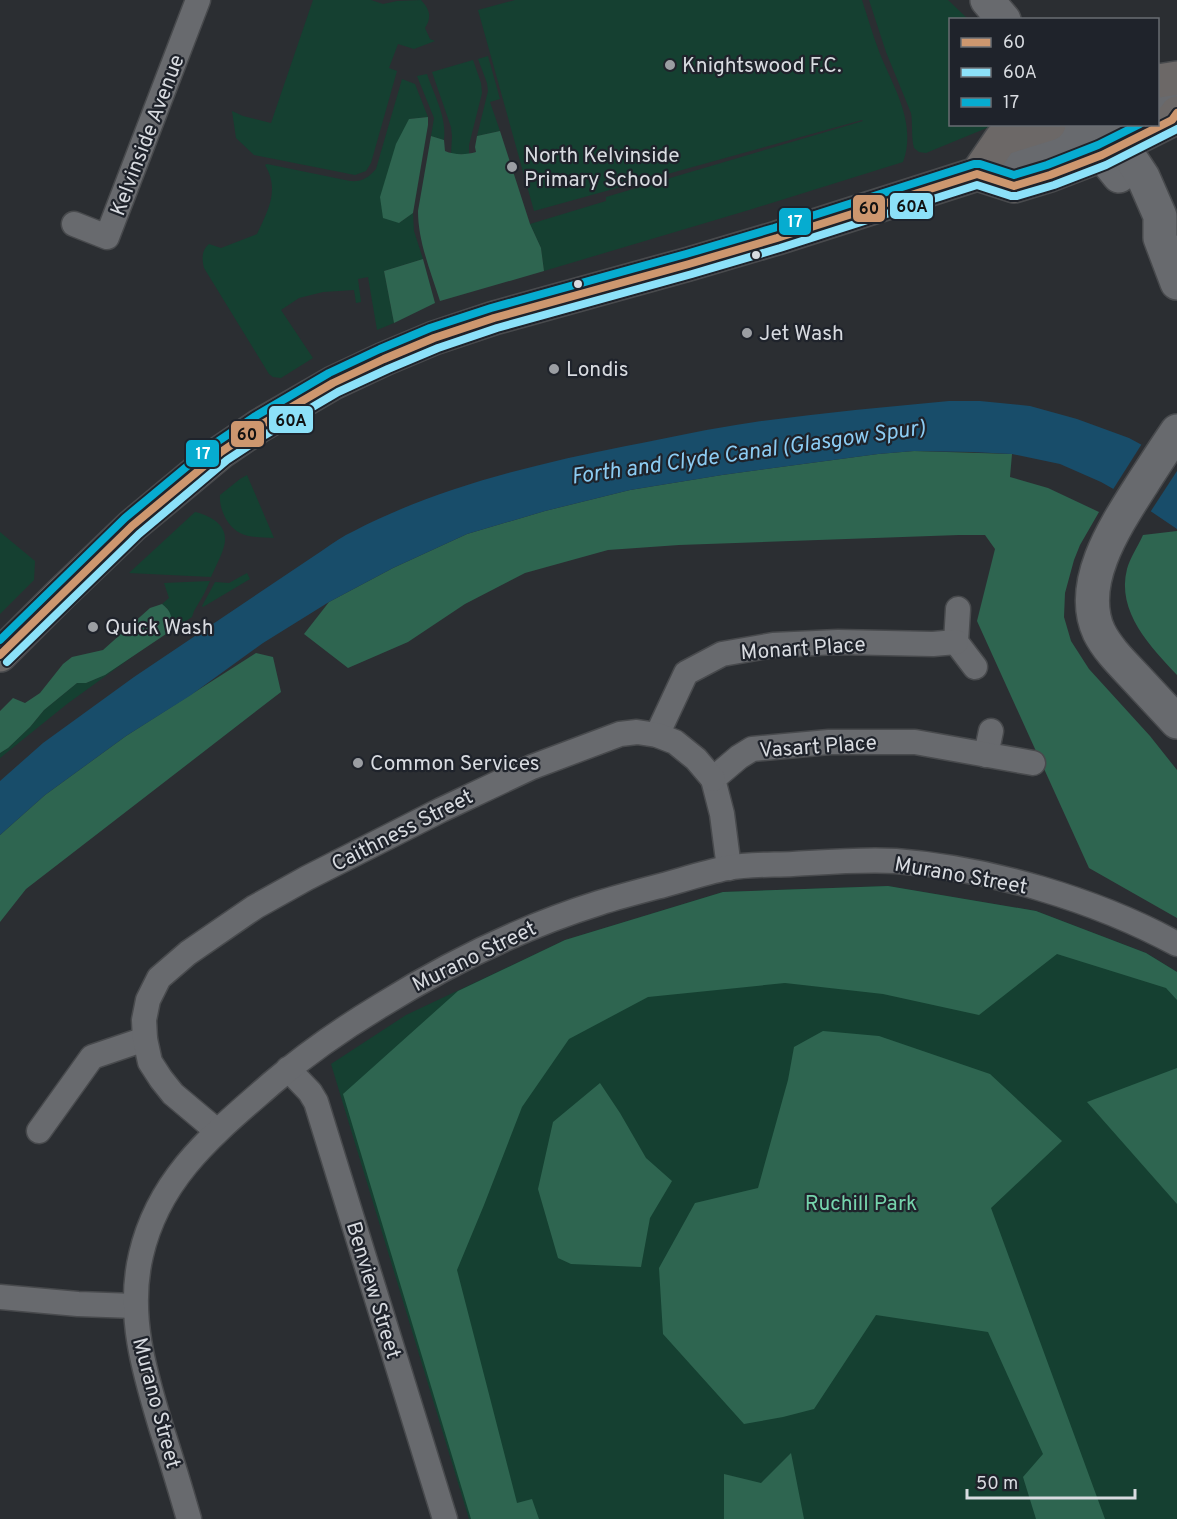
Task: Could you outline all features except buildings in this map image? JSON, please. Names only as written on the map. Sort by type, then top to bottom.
[{"type":"main road","points":[[987,0],[1002,18]]},
{"type":"main road","points":[[1159,81],[1177,78]]},
{"type":"main road","points":[[1159,101],[1177,90]]},
{"type":"main road","points":[[1159,123],[1172,120],[1177,113]]},
{"type":"main road","points":[[977,174],[1001,139],[1043,126]]},
{"type":"main road","points":[[0,655],[132,526],[213,458],[259,426],[362,369],[417,344],[485,320],[777,238],[977,174],[1014,186],[1050,175],[1102,134],[1142,126]]},
{"type":"main road","points":[[1102,134],[1142,224],[1160,238],[1177,283]]},
{"type":"main road","points":[[1177,431],[1123,514],[1111,537],[1097,570],[1092,604],[1094,619],[1106,644],[1177,722]]},
{"type":"street","name":"Kelvinside Avenue","points":[[75,224],[107,237],[198,0]]},
{"type":"street","points":[[958,609],[956,642],[975,667]]},
{"type":"street","name":"Monart Place","points":[[657,735],[686,674],[722,654],[773,645],[838,642],[933,644],[956,642]]},
{"type":"street","points":[[986,755],[990,731]]},
{"type":"street","name":"Caithness Street","points":[[217,1131],[173,1094],[161,1079],[150,1062],[145,1039],[144,1020],[148,1000],[159,978],[188,953],[255,907],[441,810],[532,767],[620,734],[637,732],[657,735],[675,742],[696,759],[713,779]]},
{"type":"street","name":"Vasart Place","points":[[713,779],[752,749],[829,742],[915,742],[1034,763]]},
{"type":"street","points":[[713,779],[722,814],[729,868]]},
{"type":"street","name":"Murano Street","points":[[189,1519],[138,1341],[135,1306],[136,1281],[141,1253],[152,1220],[166,1191],[188,1161],[217,1131],[288,1069],[340,1030],[415,984],[477,951],[542,923],[598,903],[729,868],[848,861],[894,861],[943,867],[996,878],[1074,900],[1119,916],[1177,944]]},
{"type":"street","points":[[39,1131],[92,1057],[145,1039]]},
{"type":"street","name":"Benview Street","points":[[288,1069],[310,1092],[316,1102],[445,1519]]},
{"type":"street","points":[[0,1297],[135,1306]]},
{"type":"green space","points":[[313,0],[371,0],[383,4],[421,0],[429,14],[425,28],[430,39],[435,41],[414,49],[398,44],[389,68],[397,71],[371,163],[366,171],[355,175],[254,155],[236,138],[232,111],[271,123]]},
{"type":"green space","name":"Knightswood F.C.","points":[[515,0],[862,0],[877,47],[906,120],[907,148],[903,162],[544,271],[541,248],[530,224],[606,201],[606,197],[863,121],[534,211],[478,10]]},
{"type":"green space","points":[[869,0],[948,0],[967,18],[949,18],[949,126],[992,126],[926,153],[919,152],[914,148],[911,113],[886,52]]},
{"type":"green space","points":[[488,56],[500,99],[490,102],[500,131],[477,136],[488,91],[478,59]]},
{"type":"green space","points":[[473,60],[482,93],[469,145],[469,154],[451,154],[451,127],[432,72]]},
{"type":"green space","points":[[427,74],[442,115],[444,140],[431,136],[434,118],[417,76]]},
{"type":"green space","points":[[402,79],[415,84],[428,117],[409,119],[399,223],[413,213],[414,231],[423,259],[384,271],[394,323],[377,330],[368,277],[358,279],[361,302],[356,303],[354,290],[323,292],[299,298],[281,310],[313,358],[281,378],[273,377],[204,268],[203,252],[209,244],[221,248],[257,234],[271,200],[272,183],[265,165],[267,164],[350,181],[365,179],[370,175],[376,169]]},
{"type":"green space","points":[[428,117],[413,213],[399,223],[383,218],[380,197],[396,144],[409,119]]},
{"type":"green space","points":[[500,131],[530,224],[541,248],[544,271],[440,301],[420,234],[418,211],[431,136],[444,140],[445,151],[464,154],[476,152],[477,136]]},
{"type":"green space","points":[[423,259],[435,303],[394,323],[384,271]]},
{"type":"green space","points":[[914,451],[1012,454],[1010,477],[1048,488],[1099,512],[1074,560],[1065,593],[1064,617],[1071,641],[1089,669],[1150,736],[1177,770],[1177,918],[1089,868],[977,621],[995,549],[985,535],[679,545],[608,550],[525,573],[465,604],[408,642],[348,668],[304,634],[329,602],[393,568],[467,534],[545,511],[630,490],[722,475]]},
{"type":"green space","points":[[247,475],[274,538],[252,537],[240,533],[231,526],[222,511],[220,495]]},
{"type":"green space","points":[[195,512],[215,521],[225,534],[223,549],[211,577],[129,573]]},
{"type":"green space","points":[[1177,531],[1177,675],[1138,628],[1131,614],[1125,585],[1128,565],[1143,535]]},
{"type":"green space","points":[[0,532],[35,561],[34,580],[0,614]]},
{"type":"green space","points":[[247,573],[250,579],[202,606],[215,582],[229,583]]},
{"type":"green space","points":[[210,581],[192,617],[166,634],[170,626],[168,609],[162,604],[169,598],[164,583]]},
{"type":"green space","points":[[162,604],[169,611],[171,618],[166,634],[105,675],[86,683],[77,683],[44,710],[30,727],[0,753],[0,711],[13,698],[25,703],[40,693],[63,664],[72,657],[103,650],[150,608]]},
{"type":"green space","points":[[140,651],[67,704],[0,758],[0,753],[30,727],[44,710],[77,683],[86,683],[105,675]]},
{"type":"green space","points":[[256,653],[273,657],[281,692],[26,889],[0,922],[0,835],[45,795],[126,736]]},
{"type":"green space","name":"Ruchill Park","points":[[888,886],[1036,911],[1146,953],[1177,972],[1177,1519],[469,1519],[331,1064],[406,1015],[565,940],[723,892]]},
{"type":"green space","points":[[888,886],[1036,911],[1146,953],[1177,972],[1177,1000],[1166,988],[1057,954],[979,1015],[883,994],[785,983],[648,997],[569,1039],[522,1107],[457,1270],[517,1503],[532,1499],[539,1519],[471,1519],[343,1094],[458,991],[565,940],[723,892]]},
{"type":"green space","points":[[823,1031],[879,1036],[990,1074],[1062,1141],[991,1208],[1105,1519],[1036,1519],[1023,1477],[1043,1454],[988,1332],[876,1315],[814,1409],[744,1424],[663,1334],[659,1268],[695,1203],[758,1188],[788,1080],[794,1047]]},
{"type":"green space","points":[[1177,1068],[1177,1204],[1087,1102]]},
{"type":"green space","points":[[600,1083],[646,1158],[672,1181],[650,1218],[641,1267],[571,1264],[558,1258],[538,1189],[553,1122]]},
{"type":"green space","points":[[791,1453],[804,1519],[724,1519],[724,1474],[761,1483]]},
{"type":"water","name":"Forth and Clyde Canal (Glasgow Spur)","points":[[949,401],[980,401],[1030,406],[1077,419],[1142,445],[1177,468],[1177,529],[1140,504],[1101,482],[1060,464],[1012,454],[972,452],[914,451],[878,454],[722,475],[630,490],[545,511],[467,534],[393,568],[329,602],[263,643],[191,695],[126,736],[45,795],[0,835],[0,781],[43,743],[134,677],[334,542],[385,516],[418,502],[487,479],[626,446],[755,422]]},
{"type":"pier","points":[[1143,442],[1177,464],[1177,471],[1149,514],[1112,491]]},
{"type":"transit line","name":"60","points":[[0,655],[132,526],[221,452],[259,426],[333,383],[384,359],[434,338],[494,318],[777,238],[977,174],[1014,186],[1050,175],[1102,155],[1172,120],[1177,113]]},
{"type":"transit line","name":"17","points":[[0,640],[125,518],[214,444],[254,417],[329,373],[380,349],[430,328],[491,308],[774,228],[974,164],[1014,175],[1098,145],[1136,126]]},
{"type":"transit line","name":"60A","points":[[7,662],[139,534],[227,460],[338,392],[388,369],[438,348],[497,328],[780,248],[977,185],[1011,196],[1054,185],[1106,165],[1177,129]]},
{"type":"place","name":"Knightswood F.C.","points":[[670,65]]},
{"type":"place","name":"North Kelvinside Primary School","points":[[512,167]]},
{"type":"place","name":"Jet Wash","points":[[747,333]]},
{"type":"place","name":"Londis","points":[[554,369]]},
{"type":"place","name":"Quick Wash","points":[[93,627]]},
{"type":"place","name":"Common Services","points":[[358,763]]}]
